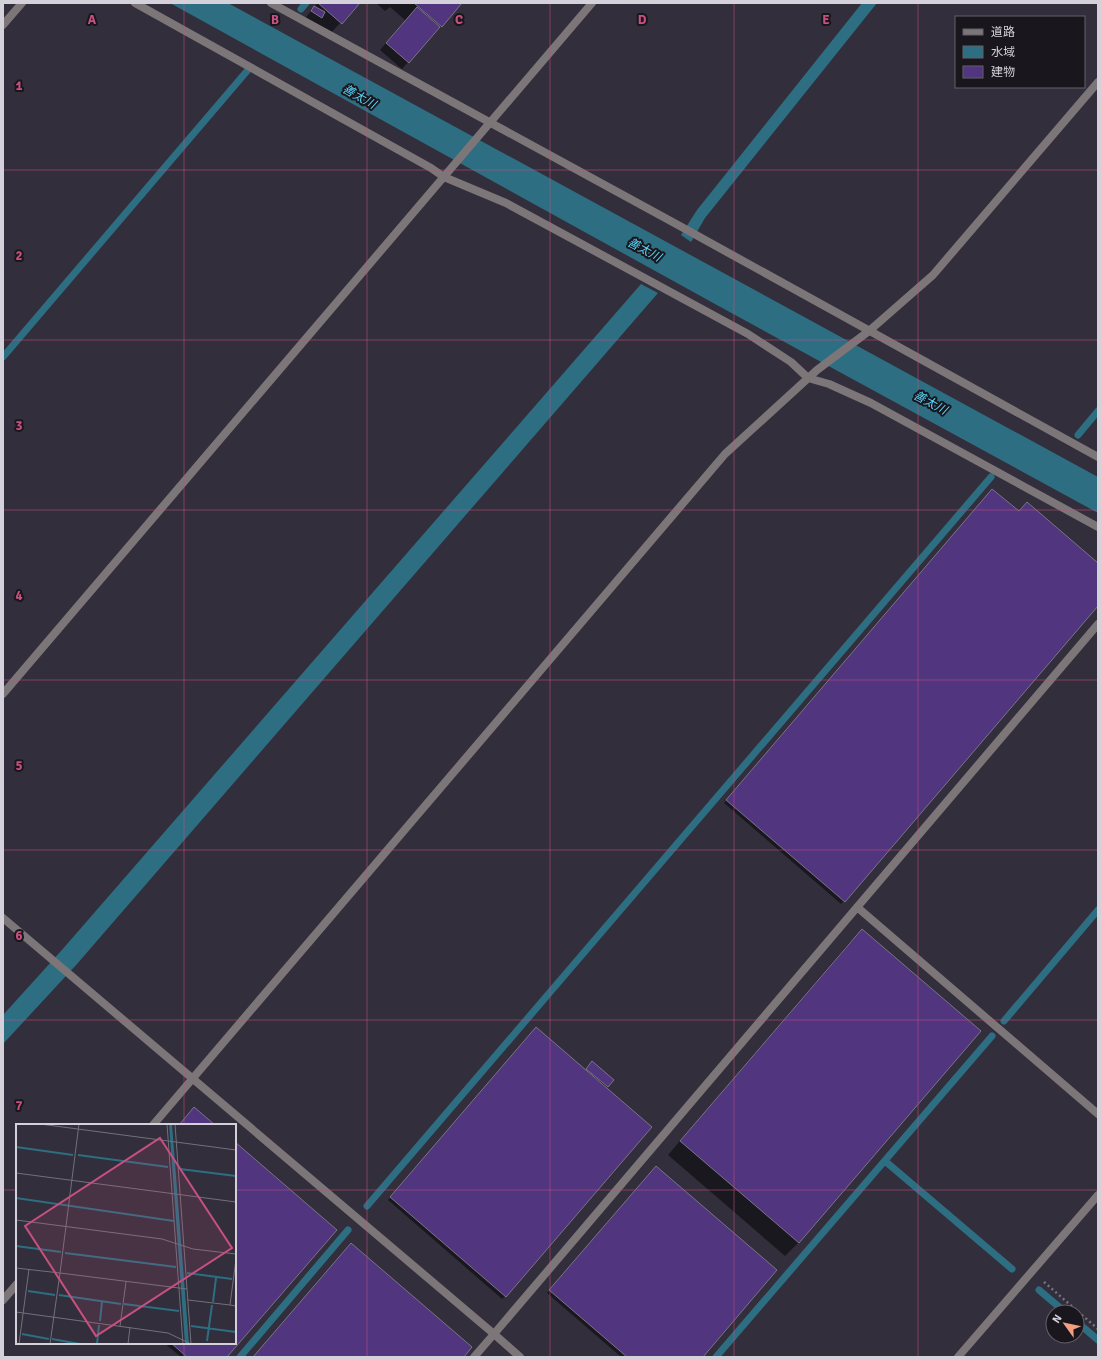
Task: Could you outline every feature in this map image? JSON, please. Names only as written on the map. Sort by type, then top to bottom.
[{"type":"street","points":[[3,25],[22,3]]},
{"type":"street","points":[[135,3],[431,168],[444,177],[506,203],[748,334],[791,362],[808,378],[829,384],[871,403],[1098,527]]},
{"type":"street","points":[[271,3],[488,126],[678,225],[866,333],[1098,457]]},
{"type":"street","points":[[3,694],[592,3]]},
{"type":"street","points":[[154,1124],[725,454],[817,370],[866,333],[933,275],[1098,82]]},
{"type":"street","points":[[474,1357],[1098,624]]},
{"type":"street","points":[[857,908],[1098,1114]]},
{"type":"street","points":[[3,918],[520,1357]]},
{"type":"street","points":[[958,1357],[1098,1195]]},
{"type":"street","points":[[3,1300],[16,1285]]},
{"type":"path","points":[[1031,1271],[1098,1329]]},
{"type":"water","name":"善太川","points":[[170,3],[228,3],[1098,477],[1098,513],[715,304]]},
{"type":"water","points":[[862,3],[877,3],[705,218],[691,242],[681,235],[697,210]]},
{"type":"water","points":[[641,284],[658,293],[77,964],[3,1044],[3,1015],[61,951]]},
{"type":"building","points":[[318,3],[360,3],[342,24]]},
{"type":"building","points":[[414,3],[462,3],[442,27]]},
{"type":"building","points":[[314,6],[325,12],[322,18],[311,11]]},
{"type":"building","points":[[417,7],[440,27],[409,63],[386,43]]},
{"type":"building","points":[[992,489],[1019,511],[1027,502],[1098,563],[1098,606],[845,902],[726,800]]},
{"type":"building","points":[[862,929],[981,1031],[799,1243],[680,1141]]},
{"type":"building","points":[[536,1027],[652,1127],[506,1297],[390,1197]]},
{"type":"building","points":[[592,1061],[614,1080],[608,1087],[586,1069]]},
{"type":"building","points":[[194,1107],[214,1124],[180,1124]]},
{"type":"building","points":[[236,1143],[337,1230],[227,1357],[187,1357],[172,1344],[236,1344]]},
{"type":"building","points":[[656,1166],[777,1270],[703,1357],[627,1357],[549,1290]]},
{"type":"building","points":[[351,1243],[472,1347],[464,1357],[253,1357]]},
{"type":"waterway","points":[[301,9],[306,3]]},
{"type":"waterway","points":[[3,357],[247,71]]},
{"type":"waterway","points":[[1078,435],[1098,411]]},
{"type":"waterway","points":[[367,1206],[991,477]]},
{"type":"waterway","points":[[1004,1021],[1098,910]]},
{"type":"waterway","points":[[716,1357],[992,1036]]},
{"type":"waterway","points":[[885,1161],[1012,1269]]},
{"type":"waterway","points":[[240,1357],[348,1230]]},
{"type":"waterway","points":[[1039,1290],[1056,1304]]},
{"type":"waterway","points":[[1085,1329],[1098,1340]]}]
